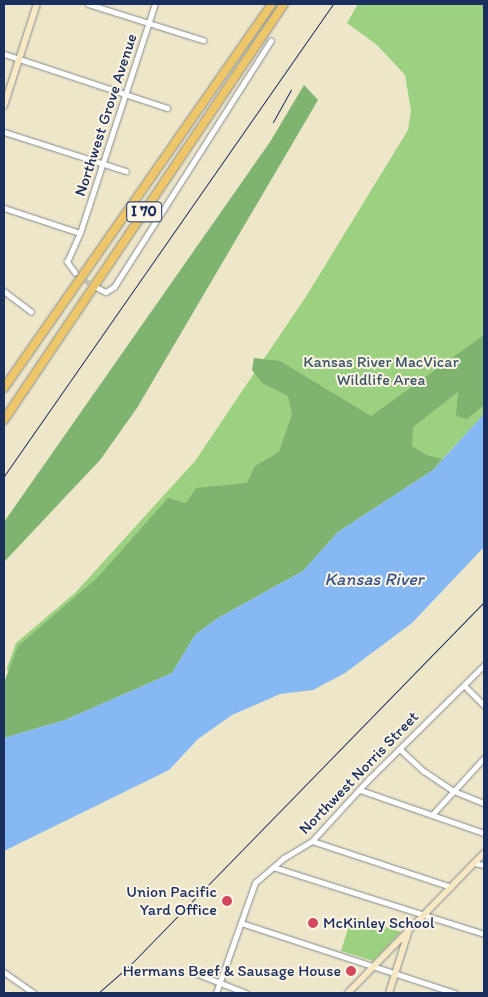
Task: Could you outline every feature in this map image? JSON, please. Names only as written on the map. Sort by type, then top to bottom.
[{"type":"highway","name":"I 70","points":[[4,388],[272,4]]},
{"type":"highway","name":"I 70","points":[[4,420],[284,4]]},
{"type":"main road","points":[[4,106],[37,4]]},
{"type":"main road","points":[[348,993],[484,853]]},
{"type":"main road","points":[[389,993],[408,932]]},
{"type":"street","points":[[88,4],[203,40]]},
{"type":"street","name":"Northwest Grove Avenue","points":[[76,273],[67,262],[80,233],[156,4]]},
{"type":"street","points":[[96,287],[106,292],[114,288],[271,41]]},
{"type":"street","points":[[4,54],[167,108]]},
{"type":"street","points":[[4,132],[126,171]]},
{"type":"street","points":[[4,208],[80,233]]},
{"type":"street","points":[[4,291],[31,311]]},
{"type":"street","name":"Northwest Norris Street","points":[[216,993],[221,985],[255,884],[273,867],[312,841],[484,665]]},
{"type":"street","points":[[464,686],[484,705]]},
{"type":"street","points":[[400,749],[424,771],[454,791],[484,803]]},
{"type":"street","points":[[432,816],[484,758]]},
{"type":"street","points":[[360,790],[484,833]]},
{"type":"street","points":[[312,841],[451,887]]},
{"type":"street","points":[[475,862],[484,866]]},
{"type":"street","points":[[273,867],[484,934]]},
{"type":"street","points":[[241,923],[455,993]]},
{"type":"street","points":[[4,972],[34,993]]},
{"type":"street","points":[[194,972],[221,985],[246,993]]},
{"type":"green space","name":"Kansas River MacVicar Wildlife Area","points":[[358,4],[484,4],[484,414],[433,470],[10,684],[7,668],[16,643],[75,593],[195,461],[307,295],[408,130],[411,111],[405,75],[377,45],[347,23]]},
{"type":"green space","points":[[304,85],[318,100],[137,408],[100,460],[4,562],[4,522],[270,142]]},
{"type":"green space","points":[[484,335],[484,405],[467,419],[456,416],[458,392],[413,427],[412,446],[426,455],[442,459],[433,470],[338,532],[303,571],[218,618],[195,635],[172,673],[65,720],[4,738],[4,683],[18,646],[98,577],[168,498],[186,503],[196,488],[247,483],[255,466],[279,452],[292,414],[288,396],[262,383],[252,370],[254,358],[280,361],[371,416]]},
{"type":"green space","points":[[352,916],[401,932],[373,961],[341,951]]},
{"type":"water","name":"Kansas River","points":[[484,414],[484,547],[412,623],[345,673],[313,690],[280,694],[232,715],[198,739],[169,770],[4,851],[4,738],[65,720],[172,673],[195,635],[218,618],[303,571],[338,532],[433,470]]},
{"type":"tunnel","points":[[75,273],[95,287]]},
{"type":"railway","points":[[4,476],[333,4]]},
{"type":"railway","points":[[273,122],[291,90]]},
{"type":"railway","points":[[98,993],[128,967],[484,602]]},
{"type":"place","name":"Union Pacific Yard Office","points":[[227,901]]},
{"type":"place","name":"McKinley School","points":[[313,923]]},
{"type":"place","name":"Hermans Beef & Sausage House","points":[[351,971]]}]
